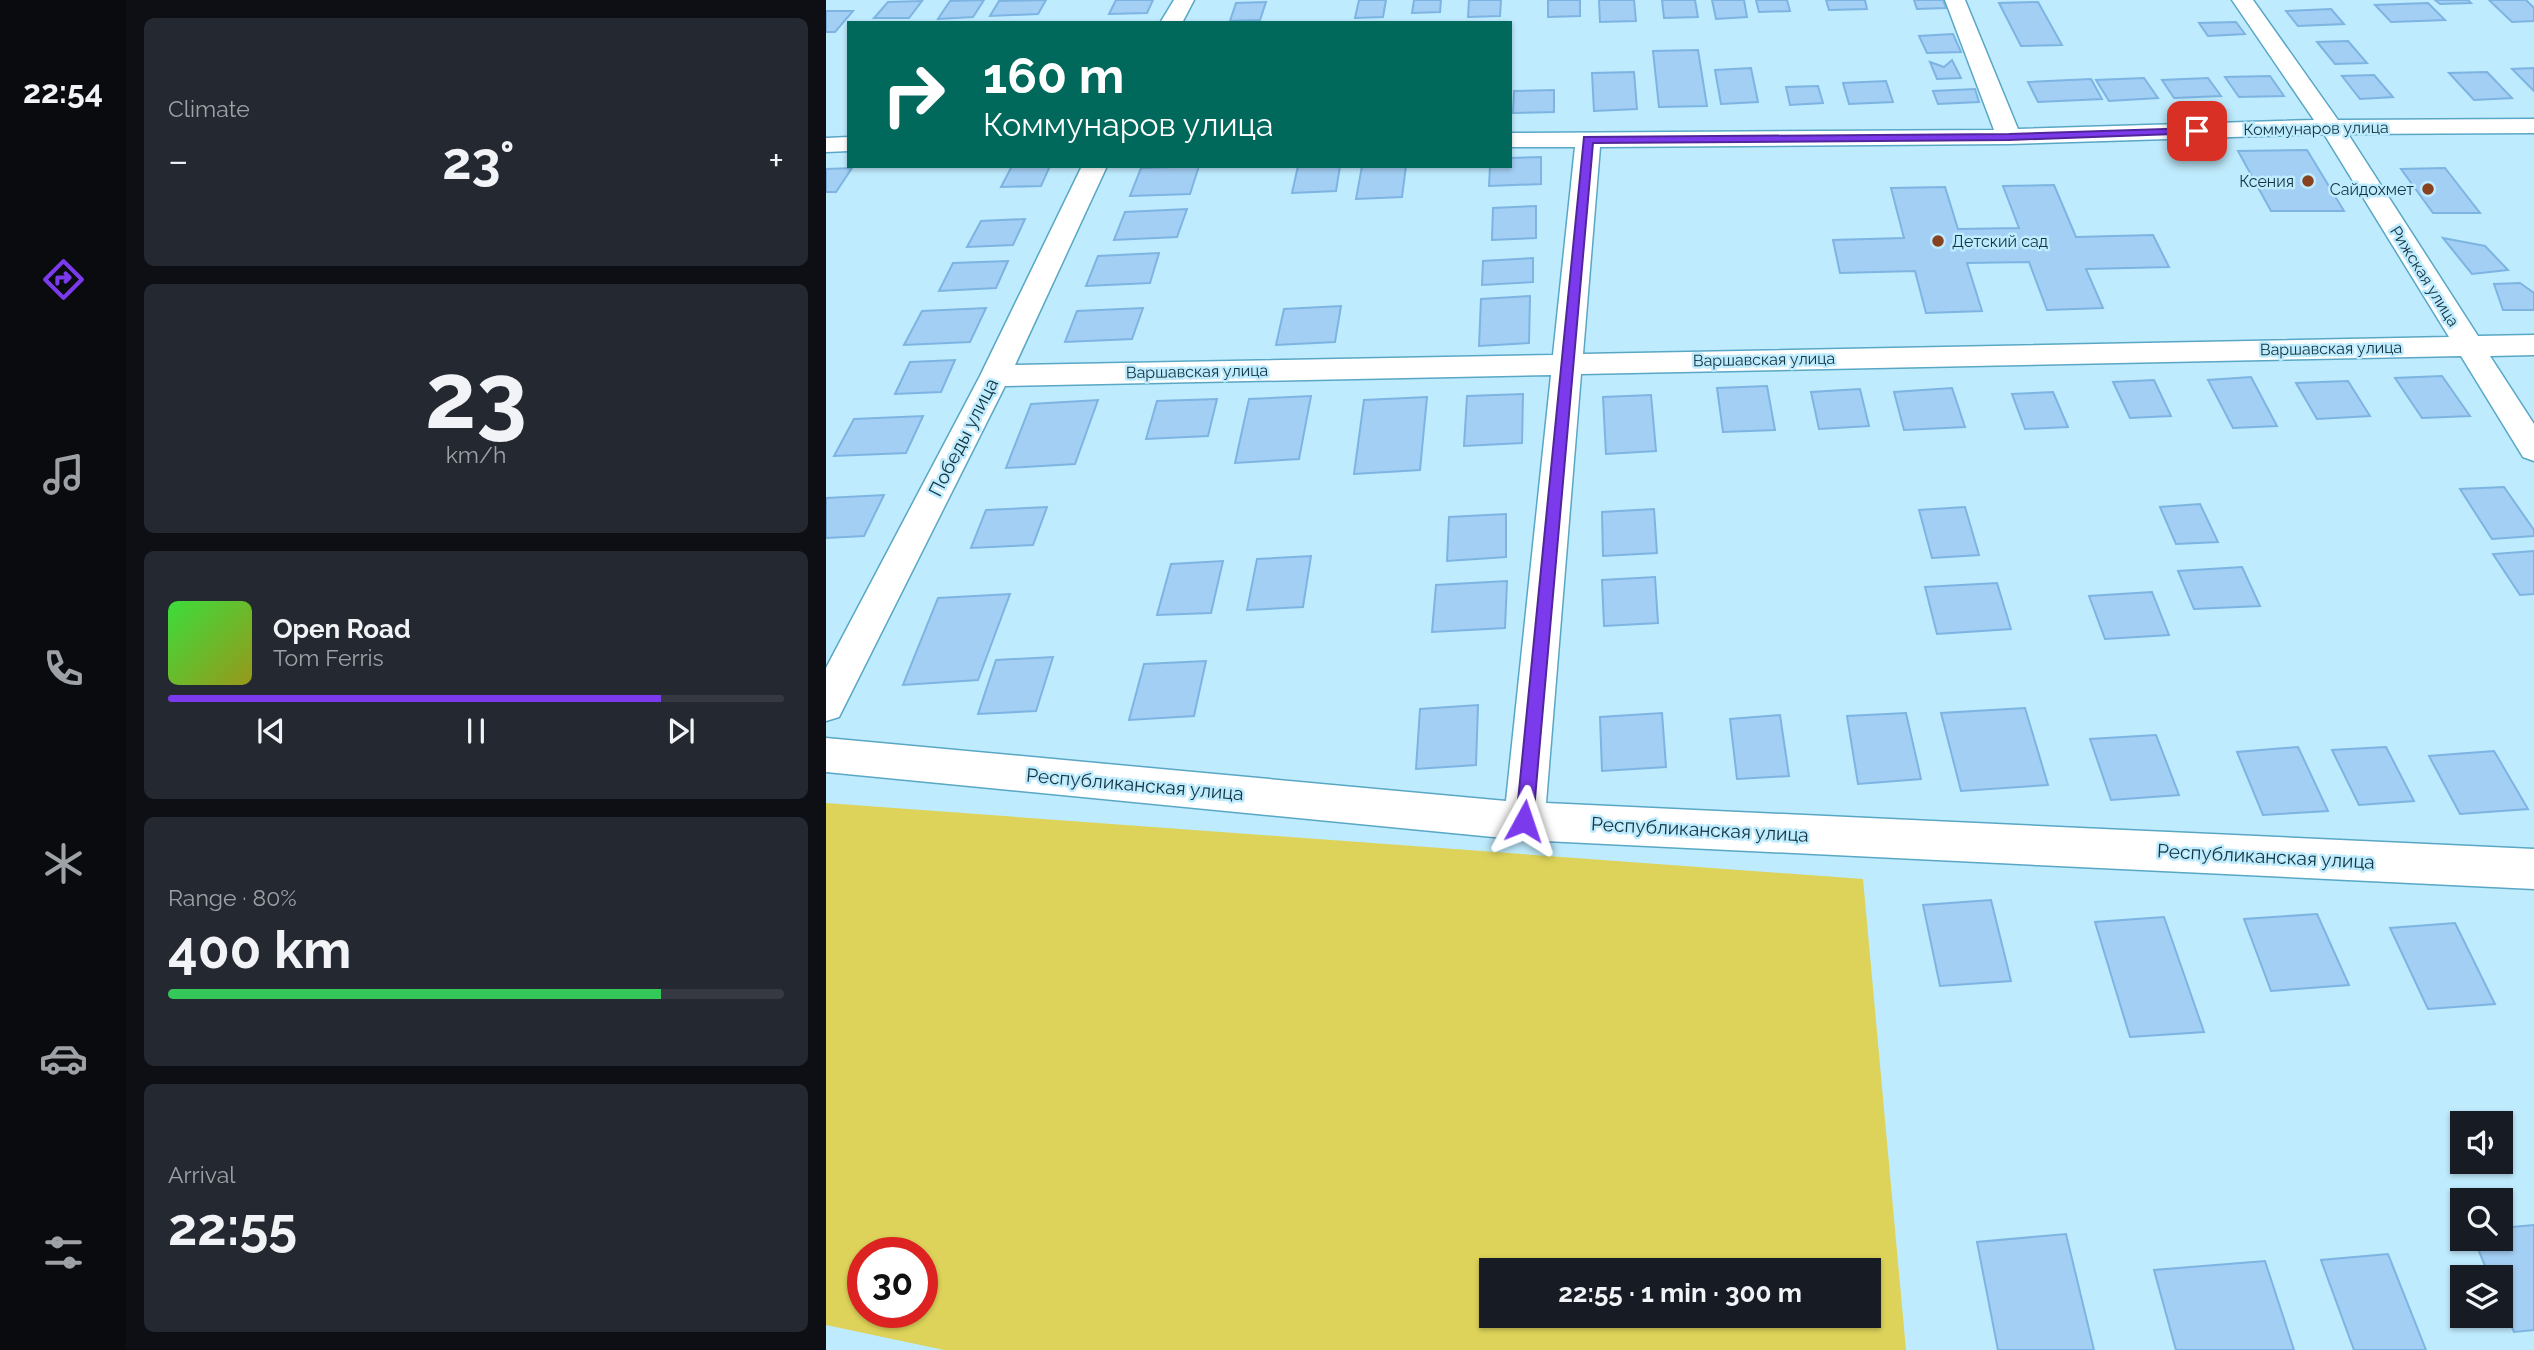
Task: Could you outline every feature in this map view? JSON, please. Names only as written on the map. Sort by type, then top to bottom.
[{"type":"street","points":[[1172,21],[1184,0]]},
{"type":"street","points":[[1955,0],[2009,137]]},
{"type":"street","name":"Рижская улица","points":[[2242,0],[2330,127],[2534,449]]},
{"type":"street","name":"Коммунаров улица","points":[[1512,140],[2009,137],[2330,127],[2534,126]]},
{"type":"street","points":[[1524,821],[1588,140]]},
{"type":"street","points":[[826,145],[847,144]]},
{"type":"street","name":"Победы улица","points":[[826,705],[995,376],[1094,168]]},
{"type":"street","name":"Варшавская улица","points":[[995,376],[2534,345]]},
{"type":"street","name":"Республиканская улица","points":[[826,755],[1524,821],[2534,869]]},
{"type":"shaded area","points":[[826,803],[1863,879],[1906,1350],[944,1350],[826,1325]]},
{"type":"building","points":[[984,0],[973,17],[938,19],[950,1]]},
{"type":"building","points":[[1046,0],[1038,14],[990,16],[999,1]]},
{"type":"building","points":[[1116,0],[1153,0],[1147,13],[1109,14]]},
{"type":"building","points":[[1359,0],[1386,0],[1383,17],[1355,18]]},
{"type":"building","points":[[1414,0],[1441,0],[1440,12],[1412,13]]},
{"type":"building","points":[[1469,0],[1501,0],[1500,16],[1468,17]]},
{"type":"building","points":[[1548,0],[1580,0],[1580,16],[1548,17]]},
{"type":"building","points":[[1599,0],[1634,0],[1636,21],[1600,22]]},
{"type":"building","points":[[1662,0],[1695,0],[1698,17],[1664,18]]},
{"type":"building","points":[[1712,0],[1744,0],[1747,17],[1716,19]]},
{"type":"building","points":[[1756,0],[1787,0],[1790,11],[1759,12]]},
{"type":"building","points":[[1826,0],[1865,0],[1867,9],[1829,10]]},
{"type":"building","points":[[1914,0],[1943,0],[1946,8],[1917,9]]},
{"type":"building","points":[[2435,0],[2468,0],[2471,3],[2440,4]]},
{"type":"building","points":[[2489,0],[2526,0],[2534,8],[2534,21],[2512,22]]},
{"type":"building","points":[[922,1],[909,18],[874,18],[888,2]]},
{"type":"building","points":[[1266,2],[1260,20],[1230,21],[1236,3]]},
{"type":"building","points":[[2038,2],[2062,45],[2021,46],[1999,3]]},
{"type":"building","points":[[2428,3],[2445,20],[2391,22],[2375,5]]},
{"type":"building","points":[[2331,9],[2344,24],[2298,26],[2286,11]]},
{"type":"building","points":[[826,11],[853,11],[835,32],[826,32]]},
{"type":"building","points":[[2236,22],[2245,34],[2208,36],[2199,23]]},
{"type":"building","points":[[1953,34],[1961,52],[1927,53],[1919,36]]},
{"type":"building","points":[[2348,41],[2367,63],[2335,64],[2317,42]]},
{"type":"building","points":[[1698,50],[1707,106],[1659,107],[1653,51]]},
{"type":"building","points":[[1952,60],[1961,78],[1937,79],[1930,62],[1944,67]]},
{"type":"building","points":[[1751,68],[1758,102],[1721,104],[1715,70]]},
{"type":"building","points":[[2534,68],[2534,91],[2512,69]]},
{"type":"building","points":[[1634,72],[1637,109],[1594,111],[1592,73]]},
{"type":"building","points":[[2487,72],[2512,98],[2474,100],[2449,73]]},
{"type":"building","points":[[2374,75],[2393,97],[2360,99],[2342,76]]},
{"type":"building","points":[[2270,76],[2284,96],[2239,97],[2225,77]]},
{"type":"building","points":[[2144,78],[2158,98],[2109,101],[2096,80]]},
{"type":"building","points":[[2208,78],[2221,96],[2174,98],[2162,80]]},
{"type":"building","points":[[2091,79],[2102,99],[2038,102],[2028,82]]},
{"type":"building","points":[[1886,81],[1893,102],[1849,104],[1843,83]]},
{"type":"building","points":[[1818,86],[1823,103],[1790,105],[1786,87]]},
{"type":"building","points":[[1975,89],[1979,102],[1938,104],[1933,91]]},
{"type":"building","points":[[1554,90],[1554,112],[1513,113],[1514,91]]},
{"type":"building","points":[[2307,150],[2344,211],[2271,211],[2238,151]]},
{"type":"building","points":[[1541,157],[1541,184],[1489,186],[1490,168],[1512,168],[1512,158]]},
{"type":"building","points":[[852,168],[836,192],[826,192],[826,169]]},
{"type":"building","points":[[1011,168],[1049,168],[1041,186],[1001,187]]},
{"type":"building","points":[[1141,168],[1198,168],[1190,194],[1130,196]]},
{"type":"building","points":[[1298,168],[1340,168],[1336,191],[1292,193]]},
{"type":"building","points":[[1362,168],[1406,168],[1402,197],[1356,199]]},
{"type":"building","points":[[2445,168],[2480,213],[2433,213],[2401,169]]},
{"type":"building","points":[[2054,185],[2076,237],[2153,235],[2169,267],[2086,269],[2103,308],[2047,310],[2029,262],[1967,263],[1982,311],[1926,313],[1915,271],[1840,273],[1833,240],[1904,238],[1891,188],[1945,187],[1958,229],[2019,228],[2003,186]]},
{"type":"building","points":[[1536,206],[1536,238],[1492,240],[1493,208]]},
{"type":"building","points":[[1187,209],[1177,237],[1114,240],[1125,212]]},
{"type":"building","points":[[1025,219],[1013,245],[967,247],[981,221]]},
{"type":"building","points":[[2443,238],[2485,246],[2508,270],[2472,274]]},
{"type":"building","points":[[1159,253],[1150,283],[1086,286],[1098,256]]},
{"type":"building","points":[[1533,258],[1533,282],[1482,285],[1483,261]]},
{"type":"building","points":[[1008,261],[996,288],[939,291],[953,263]]},
{"type":"building","points":[[2520,283],[2534,293],[2534,310],[2503,310],[2494,284]]},
{"type":"building","points":[[1530,296],[1529,343],[1479,346],[1481,299]]},
{"type":"building","points":[[1341,306],[1335,342],[1276,345],[1284,309]]},
{"type":"building","points":[[986,308],[970,342],[904,345],[922,311]]},
{"type":"building","points":[[1143,308],[1132,339],[1065,342],[1077,311]]},
{"type":"building","points":[[955,360],[941,392],[895,394],[910,362]]},
{"type":"building","points":[[2442,376],[2470,416],[2422,418],[2395,378]]},
{"type":"building","points":[[2251,377],[2277,426],[2233,428],[2208,380]]},
{"type":"building","points":[[2154,380],[2171,416],[2130,418],[2113,382]]},
{"type":"building","points":[[2348,381],[2370,416],[2317,419],[2296,383]]},
{"type":"building","points":[[1767,386],[1775,430],[1723,432],[1717,388]]},
{"type":"building","points":[[1952,388],[1965,427],[1904,430],[1894,392]]},
{"type":"building","points":[[1860,389],[1869,426],[1819,429],[1811,392]]},
{"type":"building","points":[[2053,392],[2068,427],[2025,429],[2012,394]]},
{"type":"building","points":[[1523,394],[1522,443],[1464,446],[1467,396]]},
{"type":"building","points":[[1651,395],[1656,451],[1606,454],[1603,397]]},
{"type":"building","points":[[1311,396],[1299,459],[1235,463],[1249,399]]},
{"type":"building","points":[[1427,397],[1420,470],[1354,474],[1364,400]]},
{"type":"building","points":[[1217,399],[1208,436],[1146,439],[1157,401]]},
{"type":"building","points":[[1098,400],[1075,464],[1006,468],[1031,404]]},
{"type":"building","points":[[923,416],[906,453],[834,456],[854,419]]},
{"type":"building","points":[[2504,487],[2534,530],[2534,536],[2492,539],[2460,489]]},
{"type":"building","points":[[884,495],[864,536],[826,538],[826,498]]},
{"type":"building","points":[[2200,504],[2218,542],[2176,544],[2160,507]]},
{"type":"building","points":[[1047,507],[1033,545],[971,548],[986,510]]},
{"type":"building","points":[[1965,507],[1979,555],[1932,558],[1919,510]]},
{"type":"building","points":[[1654,509],[1657,553],[1603,556],[1602,512]]},
{"type":"building","points":[[1506,514],[1506,557],[1447,561],[1449,517]]},
{"type":"building","points":[[2534,551],[2534,594],[2520,595],[2493,554]]},
{"type":"building","points":[[1311,556],[1303,607],[1247,610],[1257,559]]},
{"type":"building","points":[[1223,561],[1211,613],[1157,615],[1171,564]]},
{"type":"building","points":[[2242,567],[2260,606],[2194,609],[2178,571]]},
{"type":"building","points":[[1655,577],[1658,623],[1604,626],[1602,580]]},
{"type":"building","points":[[1507,581],[1505,628],[1432,632],[1436,585]]},
{"type":"building","points":[[1997,583],[2011,629],[1937,634],[1925,587]]},
{"type":"building","points":[[2152,592],[2169,635],[2105,639],[2089,596]]},
{"type":"building","points":[[1010,594],[978,680],[903,685],[938,598]]},
{"type":"building","points":[[1053,657],[1036,711],[978,714],[996,660]]},
{"type":"building","points":[[1206,661],[1194,716],[1129,720],[1144,664]]},
{"type":"building","points":[[1478,705],[1476,765],[1416,769],[1420,709]]},
{"type":"building","points":[[2025,708],[2048,785],[1961,791],[1941,713]]},
{"type":"building","points":[[1662,713],[1666,767],[1602,771],[1600,717]]},
{"type":"building","points":[[1906,713],[1921,779],[1858,784],[1847,716]]},
{"type":"building","points":[[1780,715],[1789,776],[1737,779],[1730,719]]},
{"type":"building","points":[[2156,735],[2179,795],[2111,800],[2090,739]]},
{"type":"building","points":[[2298,747],[2328,811],[2263,815],[2237,752]]},
{"type":"building","points":[[2386,747],[2414,801],[2359,805],[2332,750]]},
{"type":"building","points":[[2494,751],[2528,809],[2460,814],[2429,756]]},
{"type":"building","points":[[1991,900],[2011,981],[1940,986],[1923,905]]},
{"type":"building","points":[[2317,914],[2349,985],[2271,991],[2244,919]]},
{"type":"building","points":[[2164,917],[2204,1032],[2130,1037],[2095,922]]},
{"type":"building","points":[[2455,923],[2495,1004],[2428,1009],[2390,928]]},
{"type":"building","points":[[2534,1225],[2534,1330],[2514,1332],[2512,1328],[2513,1265],[2485,1265],[2479,1251],[2513,1251],[2513,1227]]},
{"type":"building","points":[[2066,1234],[2094,1350],[1998,1350],[1977,1242]]},
{"type":"building","points":[[2388,1254],[2426,1350],[2354,1350],[2321,1260]]},
{"type":"building","points":[[2265,1261],[2294,1350],[2176,1350],[2154,1270]]},
{"type":"place","name":"Ксения","points":[[2308,181]]},
{"type":"place","name":"Сайдохмет","points":[[2428,189]]},
{"type":"place","name":"Детский сад","points":[[1938,241]]},
{"type":"route","points":[[1524,821],[1588,140],[2009,137],[2197,131]]}]
